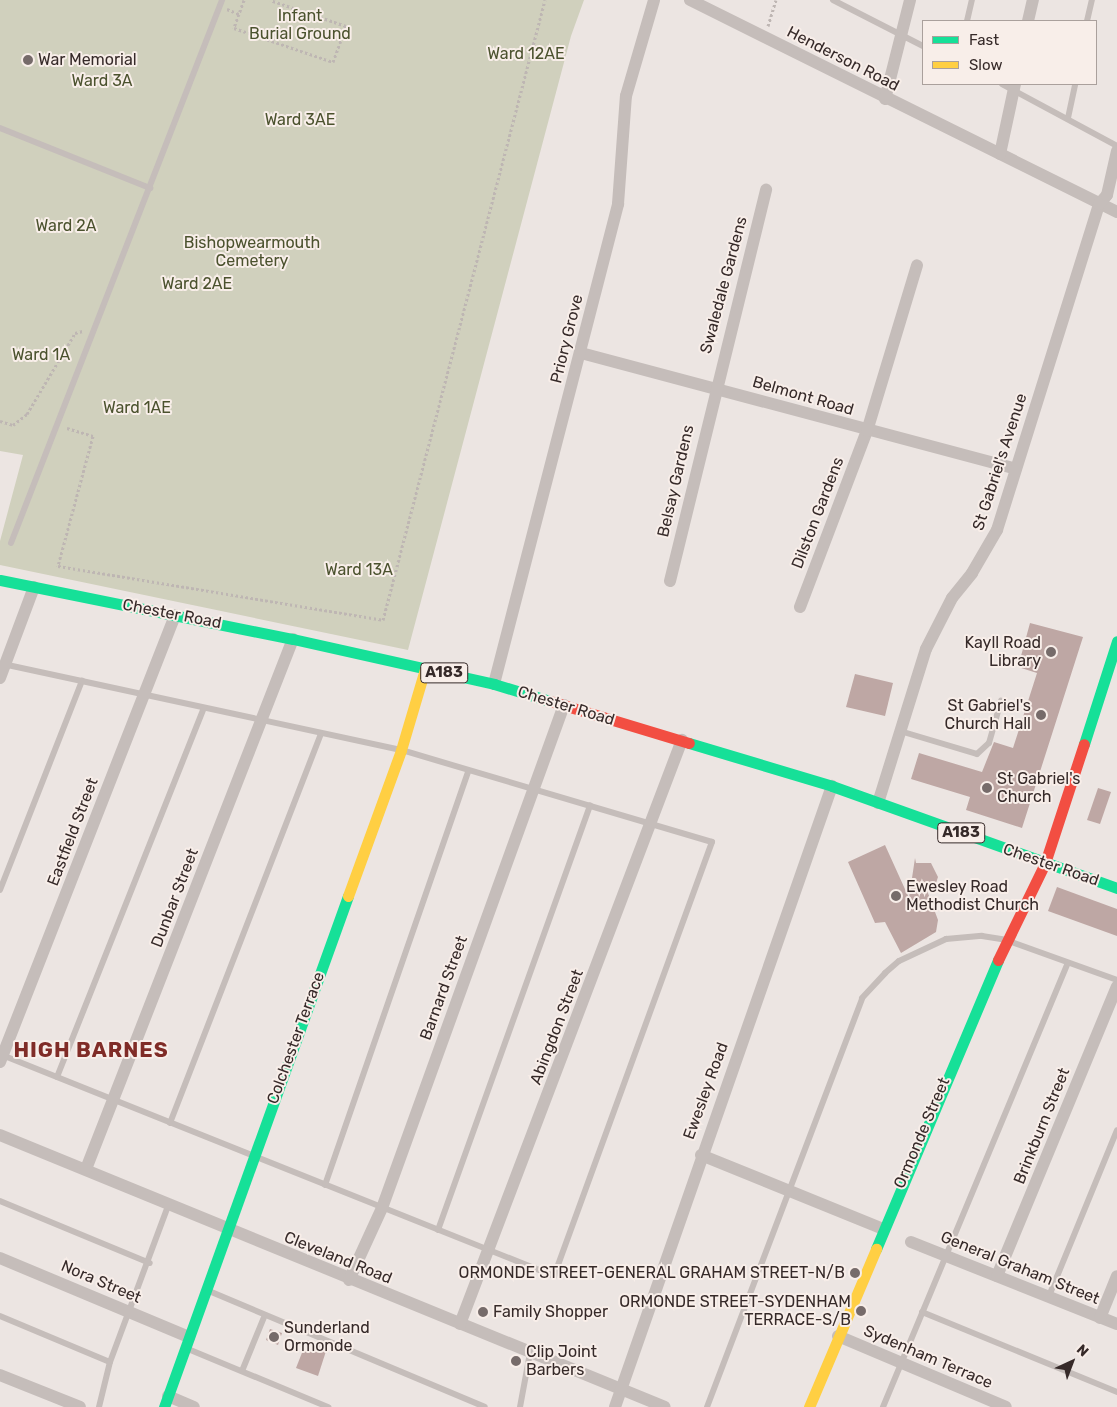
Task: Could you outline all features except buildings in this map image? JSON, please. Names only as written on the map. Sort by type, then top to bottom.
[{"type":"street","name":"Priory Grove","points":[[494,684],[618,204],[631,69],[654,0]]},
{"type":"street","name":"Henderson Road","points":[[690,0],[885,99],[1117,212]]},
{"type":"street","points":[[885,99],[910,0]]},
{"type":"street","points":[[1028,20],[1032,0]]},
{"type":"street","points":[[1000,154],[1015,87]]},
{"type":"street","name":"St Gabriel's Avenue","points":[[878,803],[926,648],[952,598],[972,573],[997,530],[1099,204],[1107,196],[1117,152]]},
{"type":"street","name":"Swaledale Gardens","points":[[714,387],[766,190]]},
{"type":"street","name":"Dilston Gardens","points":[[800,607],[866,431],[917,266]]},
{"type":"street","name":"Belmont Road","points":[[581,352],[714,387],[866,431],[1016,469]]},
{"type":"street","name":"Belsay Gardens","points":[[670,581],[714,387]]},
{"type":"street","name":"Chester Road","points":[[0,580],[294,639],[494,684],[832,786],[1117,888]]},
{"type":"street","points":[[0,678],[3,663],[34,587]]},
{"type":"street","name":"Eastfield Street","points":[[1,1057],[175,615]]},
{"type":"street","name":"Dunbar Street","points":[[86,1169],[294,639]]},
{"type":"street","name":"Ormonde Street","points":[[809,1407],[881,1228],[1006,940],[1045,863],[1117,641]]},
{"type":"street","name":"Colchester Terrace","points":[[166,1401],[401,750],[425,669]]},
{"type":"street","name":"Barnard Street","points":[[349,1280],[382,1208],[564,705]]},
{"type":"street","name":"Abingdon Street","points":[[460,1324],[490,1251],[682,740]]},
{"type":"street","name":"Ewesley Road","points":[[615,1407],[619,1388],[832,786]]},
{"type":"street","name":"Brinkburn Street","points":[[998,1276],[1117,987]]},
{"type":"street","name":"Cleveland Road","points":[[0,1135],[169,1203],[228,1230],[349,1280],[665,1407]]},
{"type":"street","points":[[701,1155],[881,1228]]},
{"type":"street","name":"General Graham Street","points":[[911,1242],[1117,1324]]},
{"type":"street","name":"Nora Street","points":[[0,1258],[128,1311],[187,1342]]},
{"type":"street","points":[[1100,1318],[1117,1276]]},
{"type":"street","name":"Sydenham Terrace","points":[[838,1336],[1006,1407]]},
{"type":"street","points":[[0,1375],[80,1407]]},
{"type":"street","points":[[166,1401],[194,1407]]},
{"type":"lane","points":[[12,543],[222,0]]},
{"type":"lane","points":[[967,20],[972,0]]},
{"type":"lane","points":[[1088,20],[1092,0]]},
{"type":"lane","points":[[836,1],[922,46]]},
{"type":"lane","points":[[1068,118],[1075,85]]},
{"type":"lane","points":[[1015,87],[1117,146]]},
{"type":"lane","points":[[0,128],[150,188]]},
{"type":"lane","points":[[1,1057],[554,1276],[712,842],[534,788],[468,773],[401,750],[3,663]]},
{"type":"lane","points":[[0,890],[82,681]]},
{"type":"lane","points":[[900,731],[977,754],[989,743],[1001,701]]},
{"type":"lane","points":[[57,1078],[204,708]]},
{"type":"lane","points":[[170,1123],[321,733]]},
{"type":"lane","points":[[325,1185],[468,773]]},
{"type":"lane","points":[[438,1230],[590,805]]},
{"type":"lane","points":[[707,1407],[862,998],[900,961],[946,939],[982,936],[1006,940],[1117,980]]},
{"type":"lane","points":[[883,1407],[1068,963]]},
{"type":"lane","points":[[1049,1296],[1117,1130]]},
{"type":"lane","points":[[0,1202],[150,1263]]},
{"type":"lane","points":[[99,1407],[110,1362],[128,1311],[150,1263],[169,1203]]},
{"type":"lane","points":[[205,1290],[264,1317],[485,1407]]},
{"type":"lane","points":[[922,1312],[1117,1392]]},
{"type":"lane","points":[[0,1316],[110,1362]]},
{"type":"lane","points":[[242,1371],[264,1317]]},
{"type":"lane","points":[[187,1342],[242,1371],[328,1407]]},
{"type":"lane","points":[[520,1407],[530,1353]]},
{"type":"path","points":[[244,0],[234,28],[333,62],[346,26],[270,0]]},
{"type":"path","points":[[59,425],[93,436],[58,566],[383,620],[545,0]]},
{"type":"path","points":[[764,38],[776,0]]},
{"type":"path","points":[[0,421],[13,425],[27,414],[75,333],[95,330]]},
{"type":"green space","name":"Bishopwearmouth Cemetery","points":[[0,0],[584,0],[571,36],[408,650],[0,565],[0,541],[23,455],[0,451]]},
{"type":"traffic: fast","points":[[0,580],[293,639],[494,684],[550,701]]},
{"type":"traffic: fast","points":[[1084,744],[1117,641]]},
{"type":"traffic: fast","points":[[689,743],[832,786],[1117,888]]},
{"type":"traffic: fast","points":[[164,1407],[348,896]]},
{"type":"traffic: fast","points":[[876,1249],[998,960]]},
{"type":"traffic: slow","points":[[348,896],[401,750],[425,669]]},
{"type":"traffic: slow","points":[[809,1407],[876,1249]]},
{"type":"traffic: jam","points":[[550,701],[689,743]]},
{"type":"traffic: jam","points":[[998,960],[1045,863],[1084,744]]},
{"type":"place","name":"War Memorial","points":[[28,60]]},
{"type":"place","name":"Kayll Road Library","points":[[1051,652]]},
{"type":"place","name":"St Gabriel's Church Hall","points":[[1041,715]]},
{"type":"place","name":"St Gabriel's Church","points":[[987,788]]},
{"type":"place","name":"Ewesley Road Methodist Church","points":[[896,896]]},
{"type":"place","name":"ORMONDE STREET-GENERAL GRAHAM STREET-N/B","points":[[855,1273]]},
{"type":"place","name":"ORMONDE STREET-SYDENHAM TERRACE-S/B","points":[[861,1311]]},
{"type":"place","name":"Family Shopper","points":[[483,1312]]},
{"type":"place","name":"Sunderland Ormonde","points":[[274,1337]]},
{"type":"place","name":"Clip Joint Barbers","points":[[516,1361]]},
{"type":"district","name":"HIGH BARNES","points":[[91,1050]]},
{"type":"park label","name":"Infant Burial Ground","points":[[300,25]]},
{"type":"park label","name":"Ward 12AE","points":[[526,54]]},
{"type":"park label","name":"Ward 3A","points":[[102,81]]},
{"type":"park label","name":"Ward 3AE","points":[[300,120]]},
{"type":"park label","name":"Ward 2A","points":[[66,226]]},
{"type":"park label","name":"Ward 2AE","points":[[197,284]]},
{"type":"park label","name":"Ward 1A","points":[[41,355]]},
{"type":"park label","name":"Ward 1AE","points":[[137,408]]},
{"type":"park label","name":"Ward 13A","points":[[359,570]]}]
